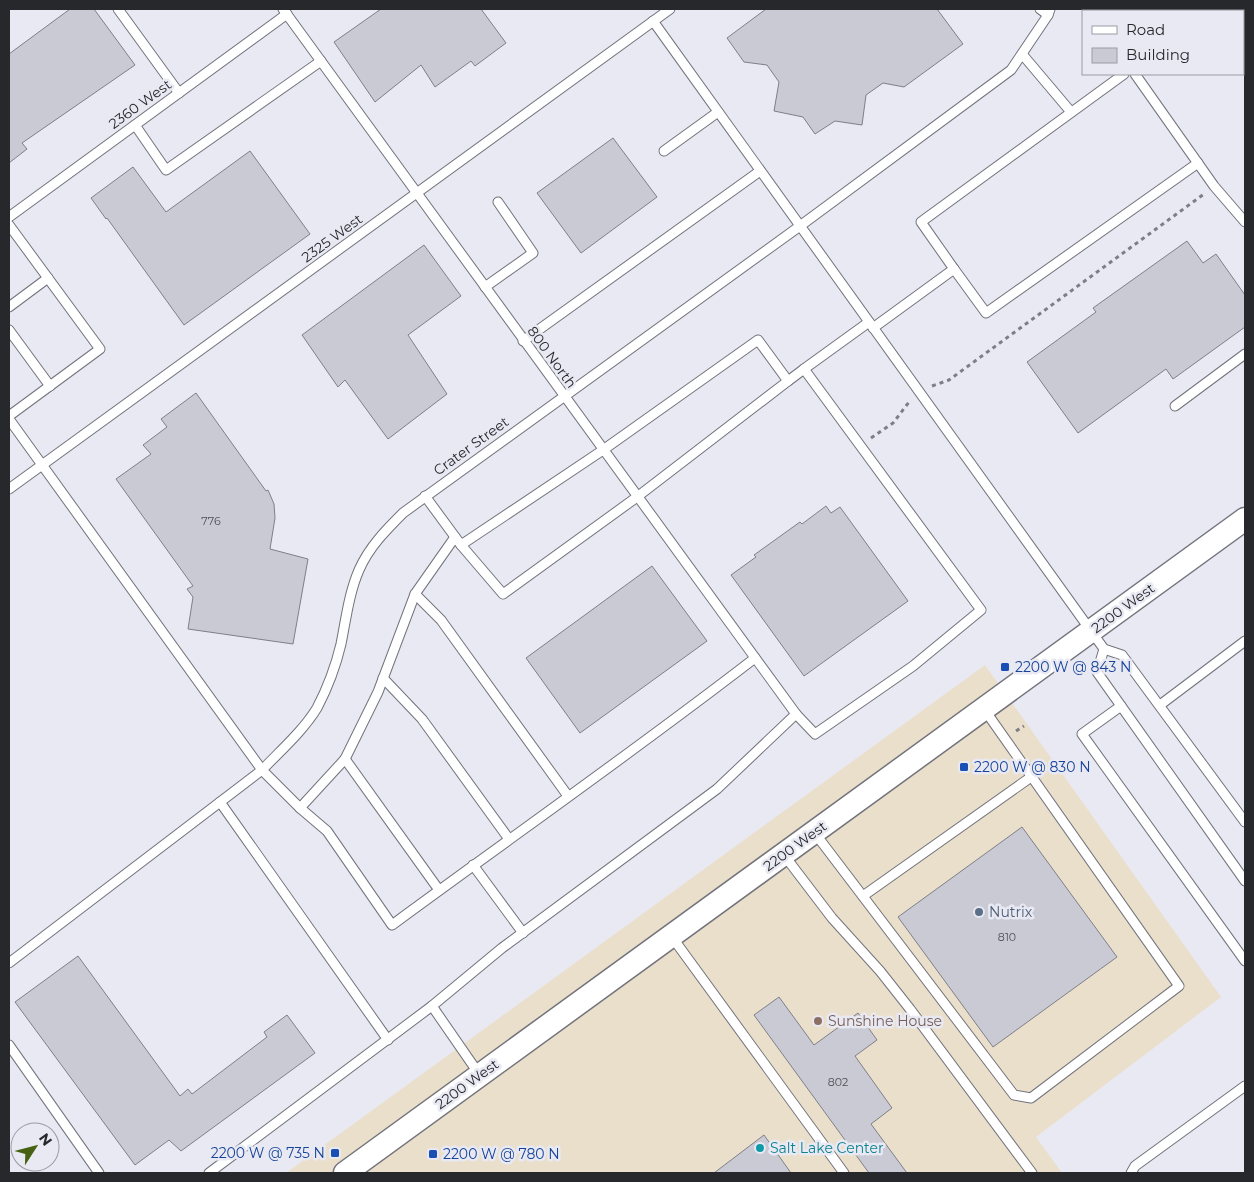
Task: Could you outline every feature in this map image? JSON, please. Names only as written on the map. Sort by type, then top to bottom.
[{"type":"street","name":"2200 West","points":[[345,1173],[1245,519]]},
{"type":"lane","points":[[118,9],[179,93]]},
{"type":"lane","name":"2325 West","points":[[9,489],[670,9]]},
{"type":"lane","points":[[1040,9],[1049,12]]},
{"type":"lane","name":"2360 West","points":[[9,216],[179,93],[285,12]]},
{"type":"lane","name":"800 North","points":[[285,12],[637,497],[796,714],[814,734],[913,666],[981,610],[860,446]]},
{"type":"lane","name":"Crater Street","points":[[9,963],[262,770],[295,736],[316,709],[328,683],[340,646],[356,578],[372,546],[403,513],[800,226],[1011,70],[1049,12]]},
{"type":"lane","points":[[653,21],[1104,649],[1122,655],[1245,822]]},
{"type":"lane","points":[[1022,54],[1072,112]]},
{"type":"lane","points":[[135,125],[166,170],[321,61]]},
{"type":"lane","points":[[1123,75],[922,222],[986,313],[1198,162]]},
{"type":"lane","points":[[1136,75],[1214,186],[1245,222]]},
{"type":"lane","points":[[664,151],[718,112]]},
{"type":"lane","points":[[523,341],[760,171]]},
{"type":"lane","points":[[485,287],[533,253],[498,202]]},
{"type":"lane","points":[[9,225],[100,350],[9,417],[262,770],[300,808],[327,831],[392,925],[673,721],[755,658]]},
{"type":"lane","points":[[425,496],[458,541],[503,594],[637,497],[804,369],[954,269]]},
{"type":"lane","points":[[9,307],[48,278]]},
{"type":"lane","points":[[9,330],[50,386]]},
{"type":"lane","points":[[300,808],[345,760],[383,678],[415,594],[458,541],[603,450],[758,340],[788,381]]},
{"type":"lane","points":[[1175,406],[1245,354]]},
{"type":"lane","points":[[804,369],[860,446]]},
{"type":"lane","points":[[415,594],[441,620],[568,796]]},
{"type":"lane","points":[[1160,705],[1245,642]]},
{"type":"lane","points":[[1104,649],[1097,672],[1245,881]]},
{"type":"lane","points":[[383,678],[422,719],[509,839]]},
{"type":"lane","points":[[1121,706],[1082,734],[1245,961]]},
{"type":"lane","points":[[814,832],[1014,1095],[1030,1098],[1179,986],[984,709]]},
{"type":"lane","points":[[209,1173],[388,1040],[523,933],[717,789],[796,714]]},
{"type":"lane","points":[[345,760],[439,890]]},
{"type":"lane","points":[[863,896],[1031,777]]},
{"type":"lane","points":[[220,802],[388,1040]]},
{"type":"lane","points":[[784,855],[832,918],[880,971],[910,1009],[1032,1173]]},
{"type":"lane","points":[[473,865],[523,933]]},
{"type":"lane","points":[[671,936],[844,1173]]},
{"type":"lane","points":[[432,1006],[479,1074]]},
{"type":"lane","points":[[9,1045],[99,1173]]},
{"type":"lane","points":[[1131,1173],[1135,1166],[1245,1086]]},
{"type":"path","points":[[860,446],[892,423],[918,391],[949,380],[1205,193]]},
{"type":"shaded area","points":[[985,665],[1221,997],[1036,1137],[1062,1173],[286,1173]]},
{"type":"building","points":[[70,9],[94,9],[135,65],[22,143],[27,149],[9,163],[9,54]]},
{"type":"building","points":[[381,9],[481,9],[506,43],[475,66],[471,61],[435,87],[421,65],[375,102],[334,42]]},
{"type":"building","points":[[766,9],[937,9],[963,44],[904,87],[883,83],[866,95],[862,125],[835,121],[815,134],[803,117],[774,111],[779,82],[767,65],[744,62],[727,38]]},
{"type":"building","points":[[613,138],[657,197],[581,253],[537,193]]},
{"type":"building","points":[[250,151],[310,234],[184,325],[91,198],[133,167],[166,212]]},
{"type":"building","points":[[1187,241],[1203,263],[1216,254],[1245,295],[1245,327],[1173,379],[1166,369],[1078,433],[1027,362],[1096,312],[1093,308]]},
{"type":"building","points":[[424,245],[461,296],[408,335],[447,394],[388,439],[345,380],[338,387],[302,335]]},
{"type":"building","points":[[196,393],[266,491],[268,490],[274,504],[275,518],[270,549],[308,559],[293,644],[188,629],[193,597],[187,589],[193,586],[116,479],[151,454],[143,445],[167,427],[161,419]]},
{"type":"building","points":[[826,506],[831,513],[840,507],[908,601],[804,676],[731,575],[756,557],[754,555]]},
{"type":"building","points":[[652,566],[707,641],[580,733],[526,658]]},
{"type":"building","points":[[1022,827],[1117,957],[993,1047],[898,917]]},
{"type":"building","points":[[78,956],[180,1096],[188,1089],[192,1094],[267,1037],[264,1032],[287,1015],[315,1053],[181,1151],[169,1140],[135,1165],[15,1002]]},
{"type":"building","points":[[779,997],[814,1045],[858,1013],[877,1040],[855,1056],[892,1108],[871,1124],[907,1173],[869,1173],[754,1015]]},
{"type":"building","name":"Salt Lake Center","points":[[764,1135],[791,1173],[714,1173]]},
{"type":"place","name":"2200 W @ 843 N","points":[[1005,667]]},
{"type":"place","name":"2200 W @ 830 N","points":[[964,767]]},
{"type":"place","name":"Nutrix","points":[[979,912]]},
{"type":"place","name":"Sunshine House","points":[[818,1021]]},
{"type":"place","name":"Salt Lake Center","points":[[760,1148]]},
{"type":"place","name":"2200 W @ 735 N","points":[[335,1153]]},
{"type":"place","name":"2200 W @ 780 N","points":[[433,1154]]}]
